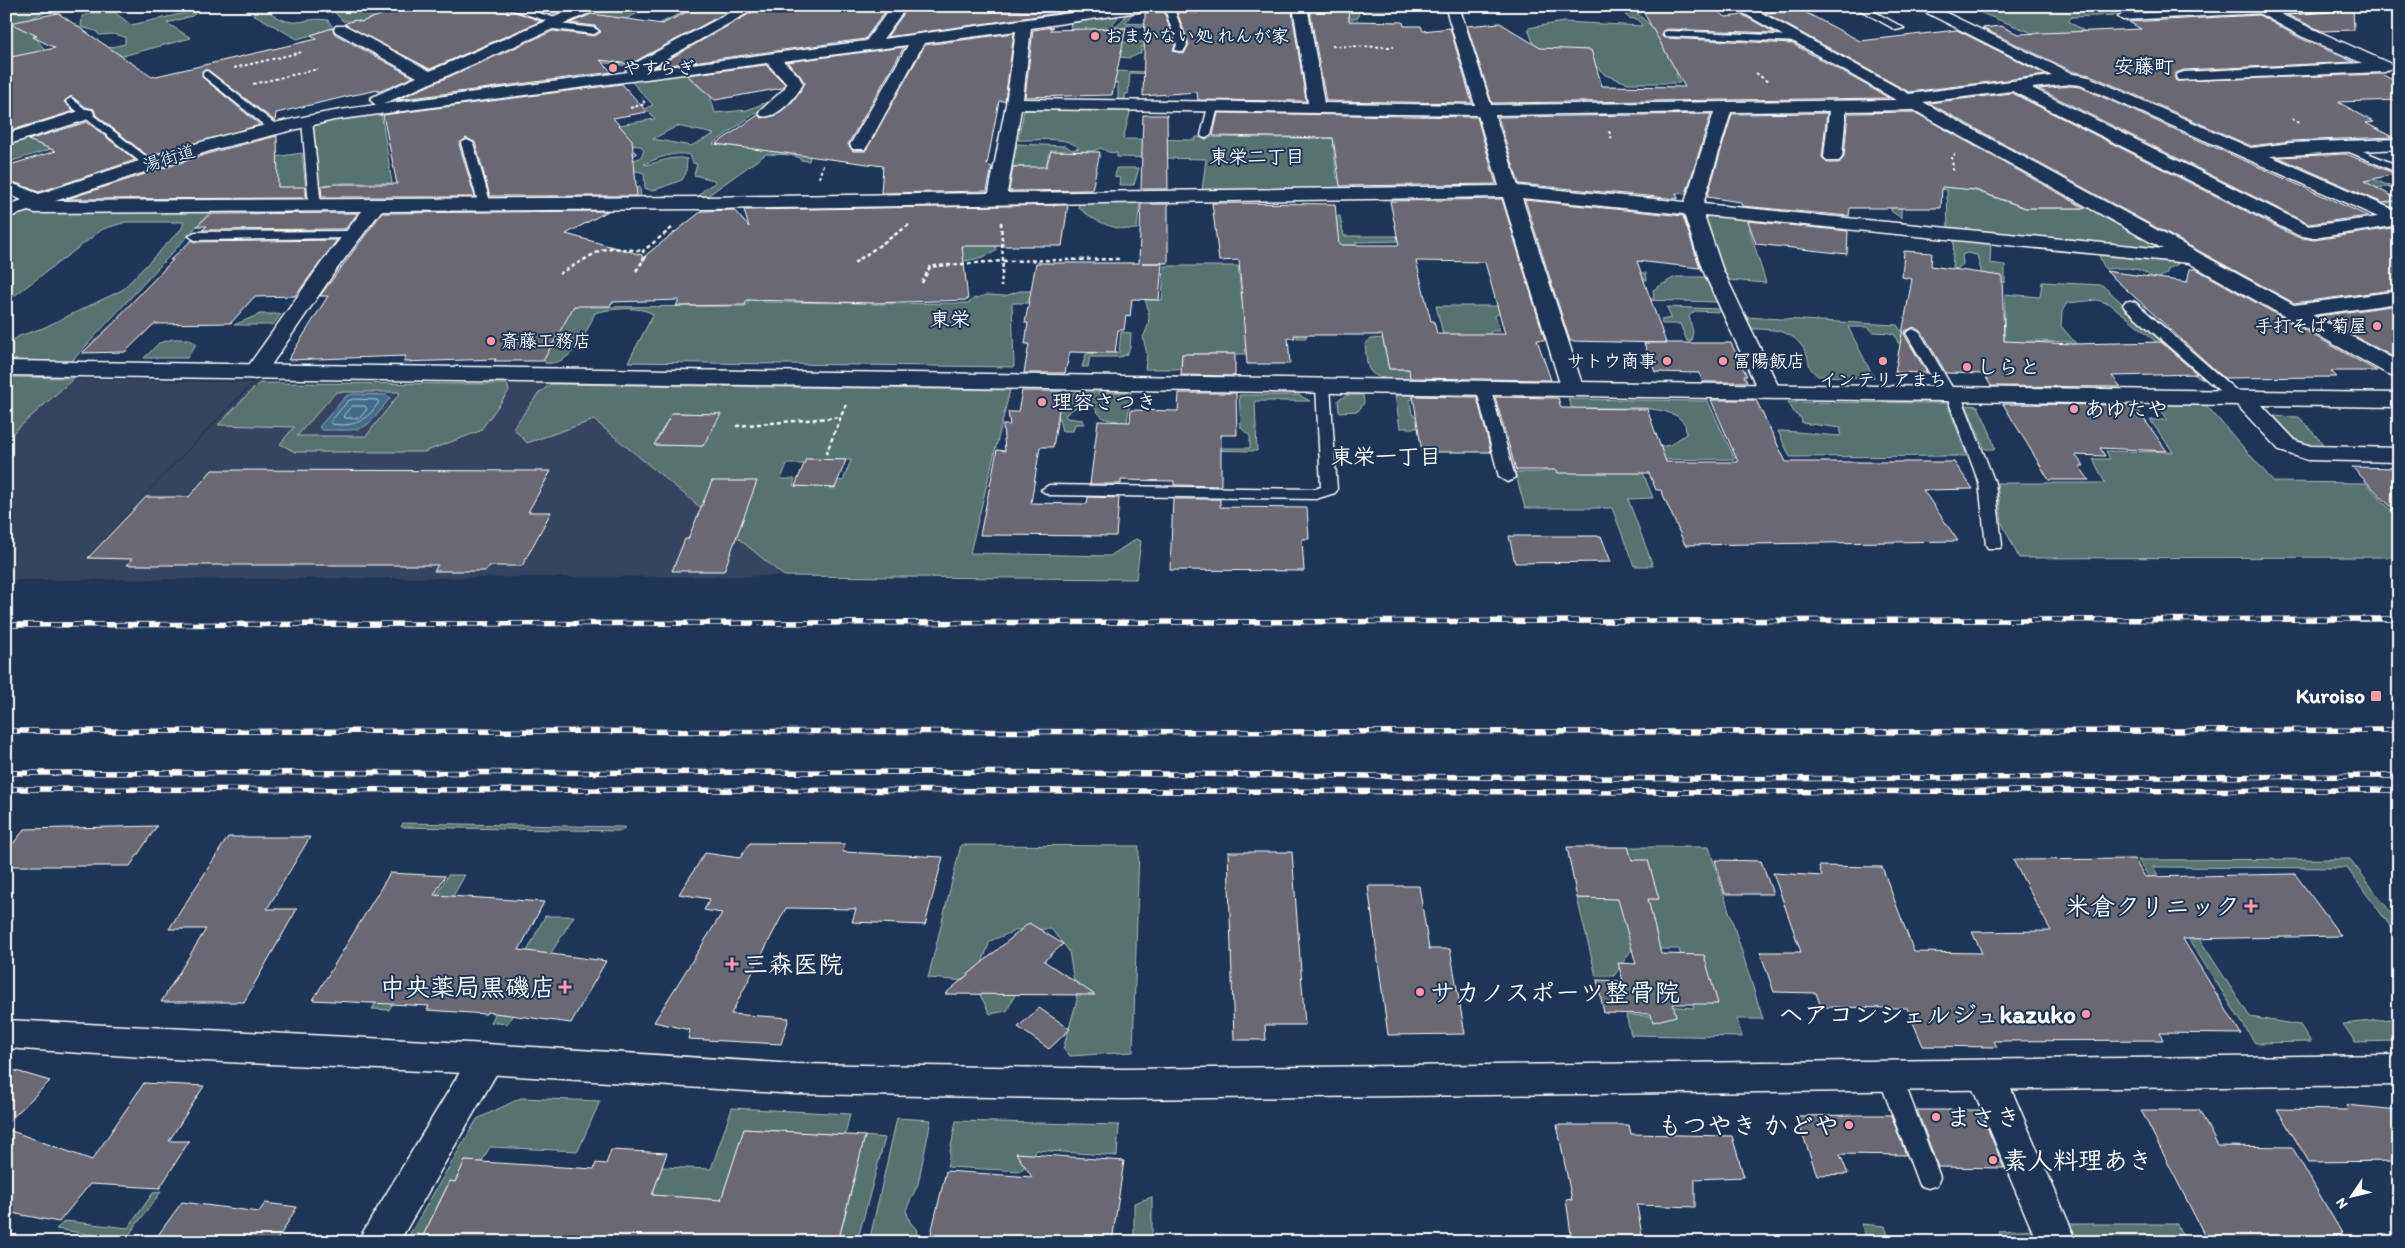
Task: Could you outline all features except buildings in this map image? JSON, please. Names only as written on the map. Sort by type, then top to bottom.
[{"type":"street","points":[[334,115],[384,98],[593,6]]},
{"type":"street","points":[[617,78],[753,6]]},
{"type":"street","points":[[871,45],[900,6]]},
{"type":"street","points":[[334,115],[1004,28],[1020,19],[1152,6]]},
{"type":"street","points":[[1300,6],[1317,108]]},
{"type":"street","points":[[1452,6],[1572,388]]},
{"type":"street","points":[[1738,6],[2399,371]]},
{"type":"street","points":[[1920,6],[2070,79]]},
{"type":"street","points":[[2258,8],[2332,6]]},
{"type":"street","points":[[2258,8],[2392,70]]},
{"type":"street","points":[[999,199],[1014,104],[1020,19]]},
{"type":"street","points":[[341,29],[431,78]]},
{"type":"street","points":[[859,145],[919,39]]},
{"type":"street","points":[[767,112],[791,92],[794,84],[792,78],[770,58]]},
{"type":"street","points":[[2184,77],[2392,70]]},
{"type":"street","points":[[1014,104],[1484,110],[1838,106],[1912,102],[2070,79],[2082,80],[2399,219]]},
{"type":"street","points":[[2015,86],[2305,231],[2314,232],[2399,219]]},
{"type":"street","points":[[1834,157],[1838,106]]},
{"type":"street","points":[[1724,107],[1692,208],[1712,268],[1770,390]]},
{"type":"street","points":[[6,140],[86,114]]},
{"type":"street","name":"湯街道","points":[[6,212],[149,164],[274,128],[334,115]]},
{"type":"street","points":[[2250,153],[2399,144]]},
{"type":"street","points":[[6,186],[33,203],[35,207],[702,204],[1511,191],[2196,258]]},
{"type":"street","points":[[255,372],[375,206]]},
{"type":"street","points":[[2292,311],[2399,297]]},
{"type":"street","points":[[6,368],[1323,386],[1770,390],[2399,400]]},
{"type":"street","points":[[2239,398],[2288,446],[2298,451],[2308,453],[2399,455]]},
{"type":"street","points":[[6,1034],[204,1046],[487,1059],[795,1079],[1113,1084],[2399,1070]]},
{"type":"street","points":[[377,1242],[487,1059]]},
{"type":"street","points":[[1986,1075],[2057,1242]]},
{"type":"lane","points":[[506,6],[554,24],[594,31]]},
{"type":"lane","points":[[1168,6],[1182,45],[1180,50]]},
{"type":"lane","points":[[1857,6],[1899,28]]},
{"type":"lane","points":[[2123,18],[2258,8]]},
{"type":"lane","points":[[1667,34],[1797,39]]},
{"type":"lane","points":[[207,74],[274,128]]},
{"type":"lane","points":[[72,101],[149,164]]},
{"type":"lane","points":[[1206,135],[1213,107]]},
{"type":"lane","points":[[307,120],[315,206]]},
{"type":"lane","points":[[467,143],[485,205]]},
{"type":"lane","points":[[2344,146],[2399,170]]},
{"type":"lane","points":[[195,236],[353,235]]},
{"type":"lane","points":[[2130,305],[2239,398]]},
{"type":"lane","points":[[1913,333],[1950,393],[1987,483],[1994,545]]},
{"type":"lane","points":[[1049,490],[1316,494],[1329,490],[1323,386]]},
{"type":"lane","points":[[1483,387],[1507,477]]},
{"type":"lane","points":[[1890,1076],[1928,1177]]},
{"type":"path","points":[[1635,8],[1652,6]]},
{"type":"path","points":[[1306,46],[1394,47]]},
{"type":"path","points":[[207,74],[302,52]]},
{"type":"path","points":[[227,90],[318,69]]},
{"type":"path","points":[[999,199],[1003,261],[1000,287]]},
{"type":"path","points":[[854,263],[946,200]]},
{"type":"path","points":[[559,274],[601,250],[612,248],[644,251],[702,204]]},
{"type":"path","points":[[636,271],[645,258],[644,251]]},
{"type":"path","points":[[922,283],[930,268],[1003,261],[1121,259]]},
{"type":"path","points":[[826,454],[856,380]]},
{"type":"path","points":[[736,426],[841,417]]},
{"type":"shaded area","points":[[6,377],[252,383],[100,541],[254,383],[551,384],[784,576],[6,580]]},
{"type":"green space","points":[[18,6],[62,6],[34,17],[25,24],[49,55],[70,56],[125,44],[125,37],[114,34],[99,35],[96,31],[81,27],[82,16],[99,11],[90,6],[107,6],[131,25],[190,12],[196,13],[192,16],[167,23],[191,38],[88,65],[67,94],[72,99],[64,101],[78,113],[14,134],[6,130],[65,114],[49,106],[6,66],[6,10]]},
{"type":"green space","points":[[239,6],[245,6],[254,12],[266,6],[280,6],[268,11],[286,21],[292,22],[328,20],[334,29],[297,39]]},
{"type":"green space","points":[[328,6],[469,6],[463,9],[534,28],[479,52],[458,46],[411,10],[401,8],[369,19],[366,22],[348,26],[350,28],[344,26],[360,21],[343,21]],"holes":[[[526,27],[496,41],[461,30]]]},
{"type":"green space","points":[[607,6],[653,6],[604,29],[638,34],[685,11],[728,17],[711,25],[705,25],[708,22],[680,17],[674,18],[621,44],[665,50],[633,67],[585,60],[563,47],[587,34],[556,30],[595,33],[602,30],[565,25]]},
{"type":"green space","points":[[1350,6],[1403,9],[1403,6],[1445,6],[1446,10],[1359,11],[1358,18],[1353,19],[1308,19],[1307,10],[1350,10]]},
{"type":"green space","points":[[1963,6],[2103,6],[2118,15],[2072,17],[2068,21],[2100,41],[2056,42]]},
{"type":"green space","points":[[1660,7],[1637,13],[1661,35],[1724,38],[1727,41],[1786,58],[1774,40],[1786,40],[1791,44],[1805,46],[1784,50],[1791,58],[1819,58],[1817,55],[1826,59],[1788,61],[1676,74],[1680,83],[1628,83],[1605,75],[1594,64],[1537,55],[1528,28],[1563,22],[1642,26],[1639,20],[1625,15],[1637,9]]},
{"type":"green space","points":[[1134,11],[1125,23],[1169,25],[1175,40],[1170,40],[1146,27],[1128,25],[1125,28],[1104,28],[1104,31],[1069,43],[1071,20],[1113,15],[1118,17],[1111,26],[1116,27],[1125,17],[1125,12]]},
{"type":"green space","points":[[1164,41],[1161,47],[1141,47],[1141,53],[1130,58],[1107,56],[1106,43]]},
{"type":"green space","points":[[1108,71],[1154,72],[1154,74],[1130,73],[1128,94],[1125,94],[1125,100],[1118,101],[1118,84],[1114,82]]},
{"type":"green space","points":[[683,72],[703,91],[709,90],[715,113],[747,110],[775,99],[713,144],[770,151],[786,149],[823,152],[811,153],[809,161],[800,160],[800,158],[791,155],[766,154],[703,199],[652,200],[663,196],[696,198],[706,188],[715,183],[714,180],[694,175],[697,164],[693,163],[690,155],[678,154],[661,157],[644,164],[674,158],[687,159],[686,173],[682,180],[652,191],[645,188],[644,173],[638,171],[610,171],[591,177],[592,200],[634,196],[634,188],[640,187],[641,199],[639,201],[570,202],[573,198],[561,198],[557,202],[551,203],[494,203],[490,201],[481,165],[502,163],[505,175],[502,180],[506,190],[500,199],[522,201],[562,195],[564,194],[558,193],[571,182],[568,179],[546,177],[512,182],[507,179],[510,176],[557,169],[563,167],[567,160],[519,157],[506,163],[505,157],[480,155],[478,153],[603,151],[589,130],[655,119],[646,108],[653,105],[630,80]],"holes":[[[677,126],[714,134],[691,146],[653,139]],[[623,145],[641,146],[644,151],[640,158],[623,164],[621,168],[593,173],[589,169],[593,164],[605,159],[637,154],[634,151],[614,149],[614,147]]]},
{"type":"green space","points":[[455,75],[556,77],[551,84],[403,104],[393,101]]},
{"type":"green space","points":[[1034,108],[1131,109],[1123,139],[1195,140],[1196,137],[1485,140],[1488,152],[1463,158],[1376,145],[1333,144],[1337,178],[1352,178],[1354,190],[1202,191],[1206,159],[1117,157],[1117,153],[1108,152],[1101,148],[1093,151],[1049,153],[1045,169],[1012,166],[1017,144],[1066,146],[1072,150],[1079,148],[1066,141],[1018,140],[1024,110]]},
{"type":"green space","points":[[381,112],[392,183],[342,183],[330,191],[330,184],[319,186],[313,124],[321,121]]},
{"type":"green space","points":[[40,133],[67,144],[6,163],[6,144]]},
{"type":"green space","points":[[2306,151],[2399,190],[2399,192],[2387,187],[2353,191],[2377,201],[2399,198],[2399,214],[2267,156]]},
{"type":"green space","points":[[302,153],[307,200],[284,202],[287,198],[272,195],[266,201],[252,202],[258,196],[225,188],[211,202],[206,202],[220,189],[241,162]]},
{"type":"green space","points":[[1893,163],[1943,168],[1917,167],[1920,184],[1973,190],[2025,208],[2098,208],[2181,253],[1948,229],[1947,190],[1902,184],[1901,218],[1891,211]]},
{"type":"green space","points":[[1116,168],[1139,168],[1134,185],[1119,185],[1120,178],[1115,177]]},
{"type":"green space","points":[[1140,200],[1137,229],[1121,229],[1106,225],[1079,208],[1078,201]]},
{"type":"green space","points":[[985,205],[994,205],[996,251],[984,257],[958,262],[890,263],[881,271],[871,304],[969,303],[973,299],[986,295],[1005,296],[1020,291],[1067,291],[1064,299],[1059,299],[1056,303],[1012,303],[1014,367],[628,362],[653,315],[634,309],[608,310],[595,313],[587,331],[570,354],[563,360],[545,363],[542,356],[547,346],[538,339],[536,333],[550,315],[561,305],[537,302],[531,306],[520,307],[512,304],[487,315],[460,315],[447,303],[451,291],[513,281],[521,275],[507,247],[542,226],[549,211],[568,210],[554,226],[532,237],[531,239],[534,241],[517,247],[530,272],[543,271],[559,282],[590,289],[606,279],[591,275],[602,270],[619,273],[633,256],[636,257],[605,295],[599,296],[590,307],[746,306],[753,292],[751,288],[760,275],[755,265],[829,267],[837,256],[833,252],[808,250],[826,248],[847,239],[870,242],[916,211],[923,211],[843,266],[840,276],[834,280],[771,281],[766,283],[760,299],[765,302],[866,303],[879,267],[862,264],[874,254],[879,253],[879,257],[959,256],[960,244],[907,245],[900,243],[900,237],[919,223],[922,224],[918,232],[923,234],[984,234],[990,217],[985,216]],"holes":[[[550,285],[574,291],[555,302],[532,296]]]},
{"type":"green space","points":[[211,211],[71,362],[6,361],[6,345],[19,336],[43,328],[122,290],[182,228],[184,222],[126,222],[103,229],[6,302],[6,216],[19,212]]},
{"type":"green space","points":[[1706,213],[1782,220],[1784,230],[1749,228],[1766,283],[1728,280],[1702,216]]},
{"type":"green space","points":[[1281,216],[1340,216],[1344,236],[1426,236],[1405,241],[1356,242],[1370,296],[1316,245],[1338,233],[1337,223]]},
{"type":"green space","points":[[1954,238],[1991,242],[1990,263],[2005,265],[2005,283],[1982,275],[1977,255],[1967,253],[1962,255],[1963,264],[1957,269],[1952,268]]},
{"type":"green space","points":[[2098,253],[2178,260],[2178,264],[2168,269],[2167,273],[2156,280],[2144,272],[2132,268],[2105,269]]},
{"type":"green space","points":[[1164,266],[1238,266],[1242,300],[1274,300],[1303,306],[1306,338],[1297,338],[1294,322],[1278,310],[1243,310],[1247,354],[1182,354],[1181,369],[1145,369],[1147,354],[1143,337],[1149,319],[1145,300],[1162,300]]},
{"type":"green space","points":[[1581,271],[1646,273],[1647,280],[1640,280],[1609,298],[1654,299],[1653,290],[1675,277],[1709,277],[1718,302],[1603,299]]},
{"type":"green space","points":[[2042,282],[2102,285],[2210,382],[2188,372],[2143,330],[2110,304],[2097,300],[2067,303],[2062,312],[2061,326],[2108,381],[2071,342],[2029,341],[2004,350],[2005,294],[2040,297]]},
{"type":"green space","points":[[1436,306],[1534,306],[1503,311],[1495,316],[1500,331],[1492,331],[1487,336],[1444,338]]},
{"type":"green space","points":[[1667,307],[1719,309],[1719,312],[1695,311],[1689,316],[1693,332],[1691,341],[1687,341],[1680,324],[1662,324],[1661,320],[1671,318]]},
{"type":"green space","points":[[260,314],[281,314],[273,325],[234,325]]},
{"type":"green space","points":[[1744,317],[1897,325],[1922,361],[1918,361],[1907,343],[1898,343],[1895,335],[1874,332],[1867,327],[1848,327],[1874,378],[1818,376],[1809,365],[1806,353],[1795,339],[1774,330],[1748,329]]},
{"type":"green space","points":[[1121,332],[1131,333],[1130,348],[1127,354],[1120,357],[1090,357],[1088,367],[1082,367],[1086,354],[1119,352]]},
{"type":"green space","points":[[1383,338],[1389,369],[1446,369],[1416,377],[1392,379],[1382,378],[1373,374],[1368,367],[1365,344],[1371,339]]},
{"type":"green space","points":[[173,339],[189,339],[196,344],[187,358],[144,358],[159,343]]},
{"type":"green space","points":[[6,377],[74,378],[6,439],[6,415],[13,409],[6,402]]},
{"type":"green space","points":[[259,383],[507,384],[509,391],[480,431],[424,452],[295,452],[280,444],[294,427],[218,425]],"holes":[[[336,392],[399,392],[366,436],[297,436]]]},
{"type":"green space","points":[[551,384],[1010,390],[970,553],[1110,556],[1136,539],[1141,541],[1136,579],[784,576],[594,420],[527,443],[513,428],[539,393]],"holes":[[[672,413],[720,414],[703,446],[655,445]],[[807,459],[851,460],[843,481],[838,480],[835,487],[793,486],[795,479],[781,479],[787,464],[804,464]]]},
{"type":"green space","points":[[1076,392],[1131,392],[1127,424],[1119,424],[1118,421],[1109,420],[1101,416],[1089,402],[1078,400],[1076,407],[1065,415],[1067,418],[1083,420],[1085,424],[1075,424],[1073,431],[1062,431],[1057,411],[1063,408],[1067,397]]},
{"type":"green space","points":[[1239,395],[1299,395],[1310,401],[1255,401],[1257,451],[1188,450],[1189,448],[1250,448],[1250,436],[1241,428]]},
{"type":"green space","points":[[1348,395],[1363,395],[1364,403],[1358,411],[1339,412],[1338,400]]},
{"type":"green space","points":[[1395,395],[1474,396],[1475,404],[1416,397],[1410,400],[1412,414],[1419,419],[1481,428],[1400,428]]},
{"type":"green space","points":[[1568,399],[1708,401],[1735,459],[1638,460],[1653,498],[1628,499],[1653,566],[1634,566],[1612,508],[1525,508],[1515,472],[1542,472],[1551,467],[1670,445],[1686,434],[1685,424],[1677,416],[1664,411],[1645,408],[1588,408],[1575,416]]},
{"type":"green space","points":[[1788,402],[1947,403],[1967,456],[1790,457],[1778,431],[1840,436],[1841,428],[1802,423],[1801,418],[1795,414]]},
{"type":"green space","points":[[1966,405],[1978,406],[1990,432],[1995,449],[1985,449]]},
{"type":"green space","points":[[2157,405],[2206,405],[2274,482],[2366,483],[2399,519],[2399,557],[2019,558],[2002,523],[1997,483],[2105,483],[2093,459],[2110,459],[2106,451],[2173,452],[2150,420],[2168,420]]},
{"type":"green space","points":[[2274,416],[2299,417],[2326,447],[2308,445],[2296,439]]},
{"type":"green space","points":[[403,823],[625,827],[622,831],[401,827]]},
{"type":"green space","points":[[961,845],[1139,846],[1133,1052],[1070,1056],[1063,1049],[1077,1000],[1069,951],[1051,929],[1017,930],[990,941],[982,963],[994,984],[1015,995],[1007,1011],[990,1014],[980,995],[979,982],[928,978]]},
{"type":"green space","points":[[1628,847],[1709,847],[1763,1019],[1737,1019],[1742,1037],[1631,1035],[1626,1015],[1667,1017],[1665,1006],[1694,1008],[1679,949],[1632,949],[1614,976],[1596,976],[1577,898],[1659,899],[1635,871]]},
{"type":"green space","points":[[2350,859],[2399,923],[2399,938],[2347,868],[2153,867],[2250,1017],[2300,1025],[2311,1042],[2255,1043],[2138,860]]},
{"type":"green space","points":[[448,875],[465,875],[389,1010],[372,1009]]},
{"type":"green space","points":[[545,916],[574,916],[507,1024],[491,1022]]},
{"type":"green space","points":[[2399,1018],[2399,1041],[2355,1042],[2343,1024]]},
{"type":"green space","points":[[521,1098],[600,1101],[578,1151],[490,1147],[481,1163],[465,1161],[455,1182],[449,1182],[420,1242],[405,1242],[477,1119]]},
{"type":"green space","points":[[732,1108],[850,1114],[845,1135],[745,1129],[721,1200],[652,1195],[662,1167],[711,1169]]},
{"type":"green space","points":[[897,1118],[931,1120],[918,1184],[906,1210],[910,1222],[917,1230],[915,1242],[869,1242]]},
{"type":"green space","points":[[956,1121],[1119,1125],[1117,1156],[1037,1150],[1021,1171],[947,1167]]},
{"type":"green space","points":[[865,1136],[885,1138],[857,1242],[838,1242]]},
{"type":"green space","points":[[161,1192],[125,1240],[56,1229],[65,1221],[128,1228],[153,1193]]},
{"type":"green space","points":[[1152,1197],[1152,1242],[1134,1242],[1134,1203]]},
{"type":"green space","points":[[1861,1224],[1885,1226],[1890,1242],[1868,1242]]},
{"type":"green space","points":[[2064,1224],[2177,1224],[2185,1242],[2070,1242]]},
{"type":"green space","points":[[2036,1229],[2041,1242],[2001,1242],[1998,1231]]},
{"type":"water","points":[[353,394],[387,395],[390,398],[374,418],[362,428],[322,430],[319,427],[346,396]]},
{"type":"railway","points":[[6,625],[2399,619]]},
{"type":"railway","points":[[6,731],[1872,732],[2399,730]]},
{"type":"railway","points":[[6,773],[947,772],[1692,779],[2399,776]]},
{"type":"railway","points":[[6,789],[1702,792],[2399,790]]},
{"type":"place","name":"おまかない処 れんが家","points":[[1095,36]]},
{"type":"place","name":"やすらぎ","points":[[613,68]]},
{"type":"place","name":"手打そば 菊屋","points":[[2377,326]]},
{"type":"place","name":"斎藤工務店","points":[[491,341]]},
{"type":"place","name":"サトウ商事","points":[[1667,361]]},
{"type":"place","name":"冨陽飯店","points":[[1723,361]]},
{"type":"place","name":"インテリアまち","points":[[1883,361]]},
{"type":"place","name":"しらと","points":[[1967,367]]},
{"type":"place","name":"理容さつき","points":[[1042,402]]},
{"type":"place","name":"あゆたや","points":[[2074,409]]},
{"type":"place","name":"Kuroiso","points":[[2376,696]]},
{"type":"place","name":"米倉クリニック","points":[[2251,906]]},
{"type":"place","name":"三森医院","points":[[732,964]]},
{"type":"place","name":"中央薬局黒磯店","points":[[565,987]]},
{"type":"place","name":"サカノスポーツ整骨院","points":[[1420,992]]},
{"type":"place","name":"ヘアコンシェルジュkazuko","points":[[2086,1014]]},
{"type":"place","name":"まさき","points":[[1936,1117]]},
{"type":"place","name":"もつやき かどや","points":[[1849,1125]]},
{"type":"place","name":"素人料理あき","points":[[1993,1160]]},
{"type":"district","name":"安藤町","points":[[2144,66]]},
{"type":"district","name":"東栄二丁目","points":[[1257,156]]},
{"type":"district","name":"東栄","points":[[950,319]]},
{"type":"district","name":"東栄一丁目","points":[[1386,456]]}]
